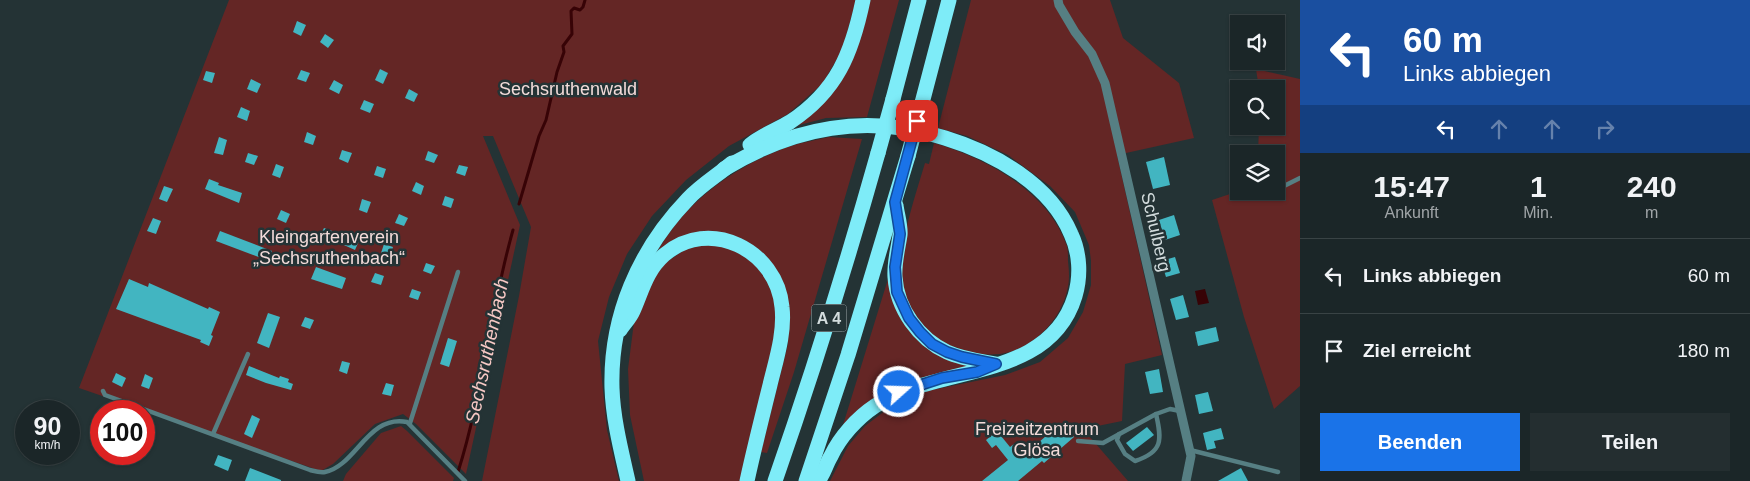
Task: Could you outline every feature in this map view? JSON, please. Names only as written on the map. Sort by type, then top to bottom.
[{"type":"highway","points":[[628,481],[614,408],[612,370],[616,335],[628,293],[643,258],[656,238],[689,198],[756,141],[789,123],[803,113],[825,92],[840,71],[850,50],[863,0]]},
{"type":"highway","name":"A 4","points":[[775,481],[849,254],[919,0]]},
{"type":"highway","name":"A 4","points":[[806,481],[848,355],[895,202],[949,0]]},
{"type":"highway","points":[[724,169],[750,154],[788,138],[831,128],[874,126],[916,130],[956,141],[994,159],[1019,174],[1042,193],[1069,228],[1078,258],[1078,280],[1074,298],[1067,315],[1048,339],[1029,352],[977,372],[942,378],[912,387],[873,407],[836,446],[818,481]]},
{"type":"highway","points":[[895,202],[900,234],[895,278],[897,292],[909,318],[932,344],[947,352],[996,364]]},
{"type":"highway","points":[[616,335],[632,313],[646,276],[655,264],[673,248],[702,239],[725,241],[748,249],[765,264],[775,279],[780,296],[782,322],[778,352],[747,481]]},
{"type":"street","name":"Schulberg","points":[[1058,0],[1075,32],[1092,54],[1105,84],[1190,450],[1191,456],[1186,481]]},
{"type":"lane","points":[[1285,186],[1300,178]]},
{"type":"lane","points":[[410,423],[458,272]]},
{"type":"lane","points":[[213,434],[248,354]]},
{"type":"lane","points":[[103,391],[105,394],[310,470],[324,473],[338,467],[376,428],[399,421],[410,423],[465,481]]},
{"type":"lane","points":[[1078,441],[1103,444],[1156,414],[1170,409],[1181,412]]},
{"type":"lane","points":[[1119,434],[1117,440],[1125,454],[1135,461],[1148,457],[1158,447],[1161,436],[1156,414]]},
{"type":"lane","points":[[1190,450],[1278,472]]},
{"type":"green space","points":[[229,0],[856,0],[842,51],[822,84],[788,114],[729,146],[686,180],[652,216],[627,254],[609,297],[598,341],[607,430],[619,481],[482,481],[531,227],[493,136],[483,136],[520,225],[466,474],[416,424],[403,414],[375,424],[333,464],[321,471],[155,414],[155,400],[114,400],[79,388]]},
{"type":"green space","points":[[868,0],[899,0],[867,117],[826,118],[788,128],[819,106]]},
{"type":"green space","name":"Freizeitzentrum Glösa","points":[[971,0],[1110,0],[1123,38],[1179,83],[1194,138],[1117,155],[1162,355],[1125,364],[1122,421],[1083,429],[1128,481],[830,481],[848,446],[865,426],[886,410],[927,391],[1005,375],[1040,362],[1068,338],[1083,312],[1091,285],[1089,245],[1075,212],[1050,186],[1008,155],[967,136],[938,128]]},
{"type":"green space","points":[[1256,70],[1300,79],[1300,386],[1274,409],[1244,317],[1212,200],[1230,194],[1230,200],[1285,200],[1285,145],[1258,145],[1259,135],[1285,135],[1285,80],[1258,80]]},
{"type":"green space","points":[[829,137],[862,139],[794,372],[767,453],[761,452],[788,344],[788,317],[778,272],[764,254],[746,241],[724,233],[681,237],[658,250],[675,225],[687,212],[728,177],[775,152]]},
{"type":"green space","points":[[934,143],[954,149],[994,168],[1030,193],[1046,209],[1058,226],[1067,246],[1069,279],[1064,301],[1059,311],[1046,329],[1038,336],[1029,343],[1010,352],[982,354],[943,344],[928,333],[916,319],[904,296],[901,259],[907,225],[925,163],[929,164]]},
{"type":"green space","points":[[709,244],[733,250],[758,265],[770,284],[775,306],[776,332],[740,481],[644,481],[630,415],[628,369],[634,322],[648,286],[665,263],[686,249]]},
{"type":"green space","points":[[888,279],[902,319],[976,367],[927,376],[901,384],[858,412],[843,425]]},
{"type":"green space","points":[[401,426],[454,478],[453,481],[343,481],[346,474],[381,433]]},
{"type":"shaded area","points":[[1205,289],[1209,303],[1198,305],[1195,291]]},
{"type":"building","points":[[297,21],[306,25],[301,36],[293,32]]},
{"type":"building","points":[[325,34],[334,40],[328,48],[320,42]]},
{"type":"building","points":[[380,69],[388,73],[383,84],[375,80]]},
{"type":"building","points":[[301,70],[310,73],[306,82],[297,79]]},
{"type":"building","points":[[206,71],[215,73],[212,83],[203,80]]},
{"type":"building","points":[[251,79],[261,84],[257,93],[247,89]]},
{"type":"building","points":[[334,80],[343,85],[339,94],[329,89]]},
{"type":"building","points":[[409,89],[418,94],[414,102],[405,98]]},
{"type":"building","points":[[364,100],[374,104],[370,113],[360,109]]},
{"type":"building","points":[[241,107],[250,111],[247,121],[237,117]]},
{"type":"building","points":[[307,132],[316,136],[313,145],[304,142]]},
{"type":"building","points":[[219,137],[227,140],[223,155],[214,153]]},
{"type":"building","points":[[342,150],[352,153],[348,163],[339,159]]},
{"type":"building","points":[[428,151],[438,155],[434,163],[425,160]]},
{"type":"building","points":[[248,153],[258,156],[254,165],[245,162]]},
{"type":"building","points":[[1164,157],[1170,185],[1153,189],[1146,162]]},
{"type":"building","points":[[276,164],[284,167],[280,178],[272,175]]},
{"type":"building","points":[[459,165],[468,167],[465,176],[456,173]]},
{"type":"building","points":[[377,166],[386,169],[383,178],[374,175]]},
{"type":"building","points":[[209,179],[219,183],[218,185],[242,193],[239,203],[205,189]]},
{"type":"building","points":[[416,182],[424,186],[421,195],[412,191]]},
{"type":"building","points":[[164,186],[173,189],[167,202],[159,199]]},
{"type":"building","points":[[445,196],[454,199],[451,208],[442,205]]},
{"type":"building","points":[[362,199],[371,202],[367,213],[359,210]]},
{"type":"building","points":[[281,210],[290,214],[286,223],[277,219]]},
{"type":"building","points":[[399,214],[408,218],[404,226],[395,223]]},
{"type":"building","points":[[1174,215],[1180,235],[1165,240],[1159,220]]},
{"type":"building","points":[[153,218],[161,221],[156,234],[147,231]]},
{"type":"building","points":[[324,228],[359,241],[355,250],[326,239],[327,237],[321,234]]},
{"type":"building","points":[[220,231],[272,251],[269,261],[216,241]]},
{"type":"building","points":[[384,244],[393,247],[390,256],[381,253]]},
{"type":"building","points":[[1175,257],[1180,273],[1166,277],[1161,261]]},
{"type":"building","points":[[426,263],[435,266],[431,274],[423,271]]},
{"type":"building","points":[[316,267],[346,278],[342,289],[311,279]]},
{"type":"building","points":[[375,273],[384,276],[381,285],[371,282]]},
{"type":"building","points":[[129,279],[148,287],[149,283],[208,309],[209,307],[220,312],[209,346],[200,342],[201,340],[116,309]]},
{"type":"building","points":[[412,289],[421,292],[418,300],[409,297]]},
{"type":"building","points":[[1183,295],[1189,317],[1176,320],[1170,299]]},
{"type":"building","points":[[268,313],[280,317],[269,348],[257,343]]},
{"type":"building","points":[[305,317],[314,320],[310,329],[301,326]]},
{"type":"building","points":[[1216,327],[1219,341],[1198,346],[1195,332]]},
{"type":"building","points":[[448,338],[457,341],[449,367],[440,364]]},
{"type":"building","points":[[342,361],[350,363],[347,374],[339,371]]},
{"type":"building","points":[[249,366],[279,378],[280,376],[289,379],[288,382],[293,384],[291,390],[246,375]]},
{"type":"building","points":[[1159,369],[1163,392],[1150,394],[1145,372]]},
{"type":"building","points":[[116,373],[126,378],[122,387],[112,382]]},
{"type":"building","points":[[145,374],[153,378],[149,389],[141,386]]},
{"type":"building","points":[[386,383],[394,385],[391,396],[382,394]]},
{"type":"building","points":[[1208,392],[1213,411],[1199,414],[1195,395]]},
{"type":"building","points":[[252,415],[260,419],[252,438],[244,434]]},
{"type":"building","points":[[1061,423],[1074,437],[1044,463],[1042,461],[1018,481],[982,481],[1008,460],[996,445],[992,448],[986,440],[997,431],[1010,447],[1014,444],[1023,456]]},
{"type":"building","points":[[1147,427],[1154,435],[1133,451],[1126,443]]},
{"type":"building","points":[[1221,428],[1224,439],[1214,441],[1216,448],[1207,450],[1203,433]]},
{"type":"building","points":[[218,455],[232,460],[228,471],[214,465]]},
{"type":"building","points":[[250,468],[281,480],[281,481],[245,481]]},
{"type":"building","points":[[1241,468],[1248,481],[1218,481]]},
{"type":"waterway","name":"Sechsruthenbach","points":[[519,204],[539,136],[546,120],[557,72],[564,52],[563,46],[572,34],[571,11],[574,8],[580,10],[585,0]]},
{"type":"waterway","name":"Sechsruthenbach","points":[[458,472],[474,412],[498,290],[513,230]]},
{"type":"route","points":[[899,392],[942,378],[977,372],[996,364],[962,357],[932,344],[909,318],[897,292],[895,267],[900,234],[895,202],[917,121]]},
{"type":"park label","name":"Sechsruthenwald","points":[[568,89]]},
{"type":"park label","name":"Kleingartenverein „Sechsruthenbach“","points":[[329,247]]}]
